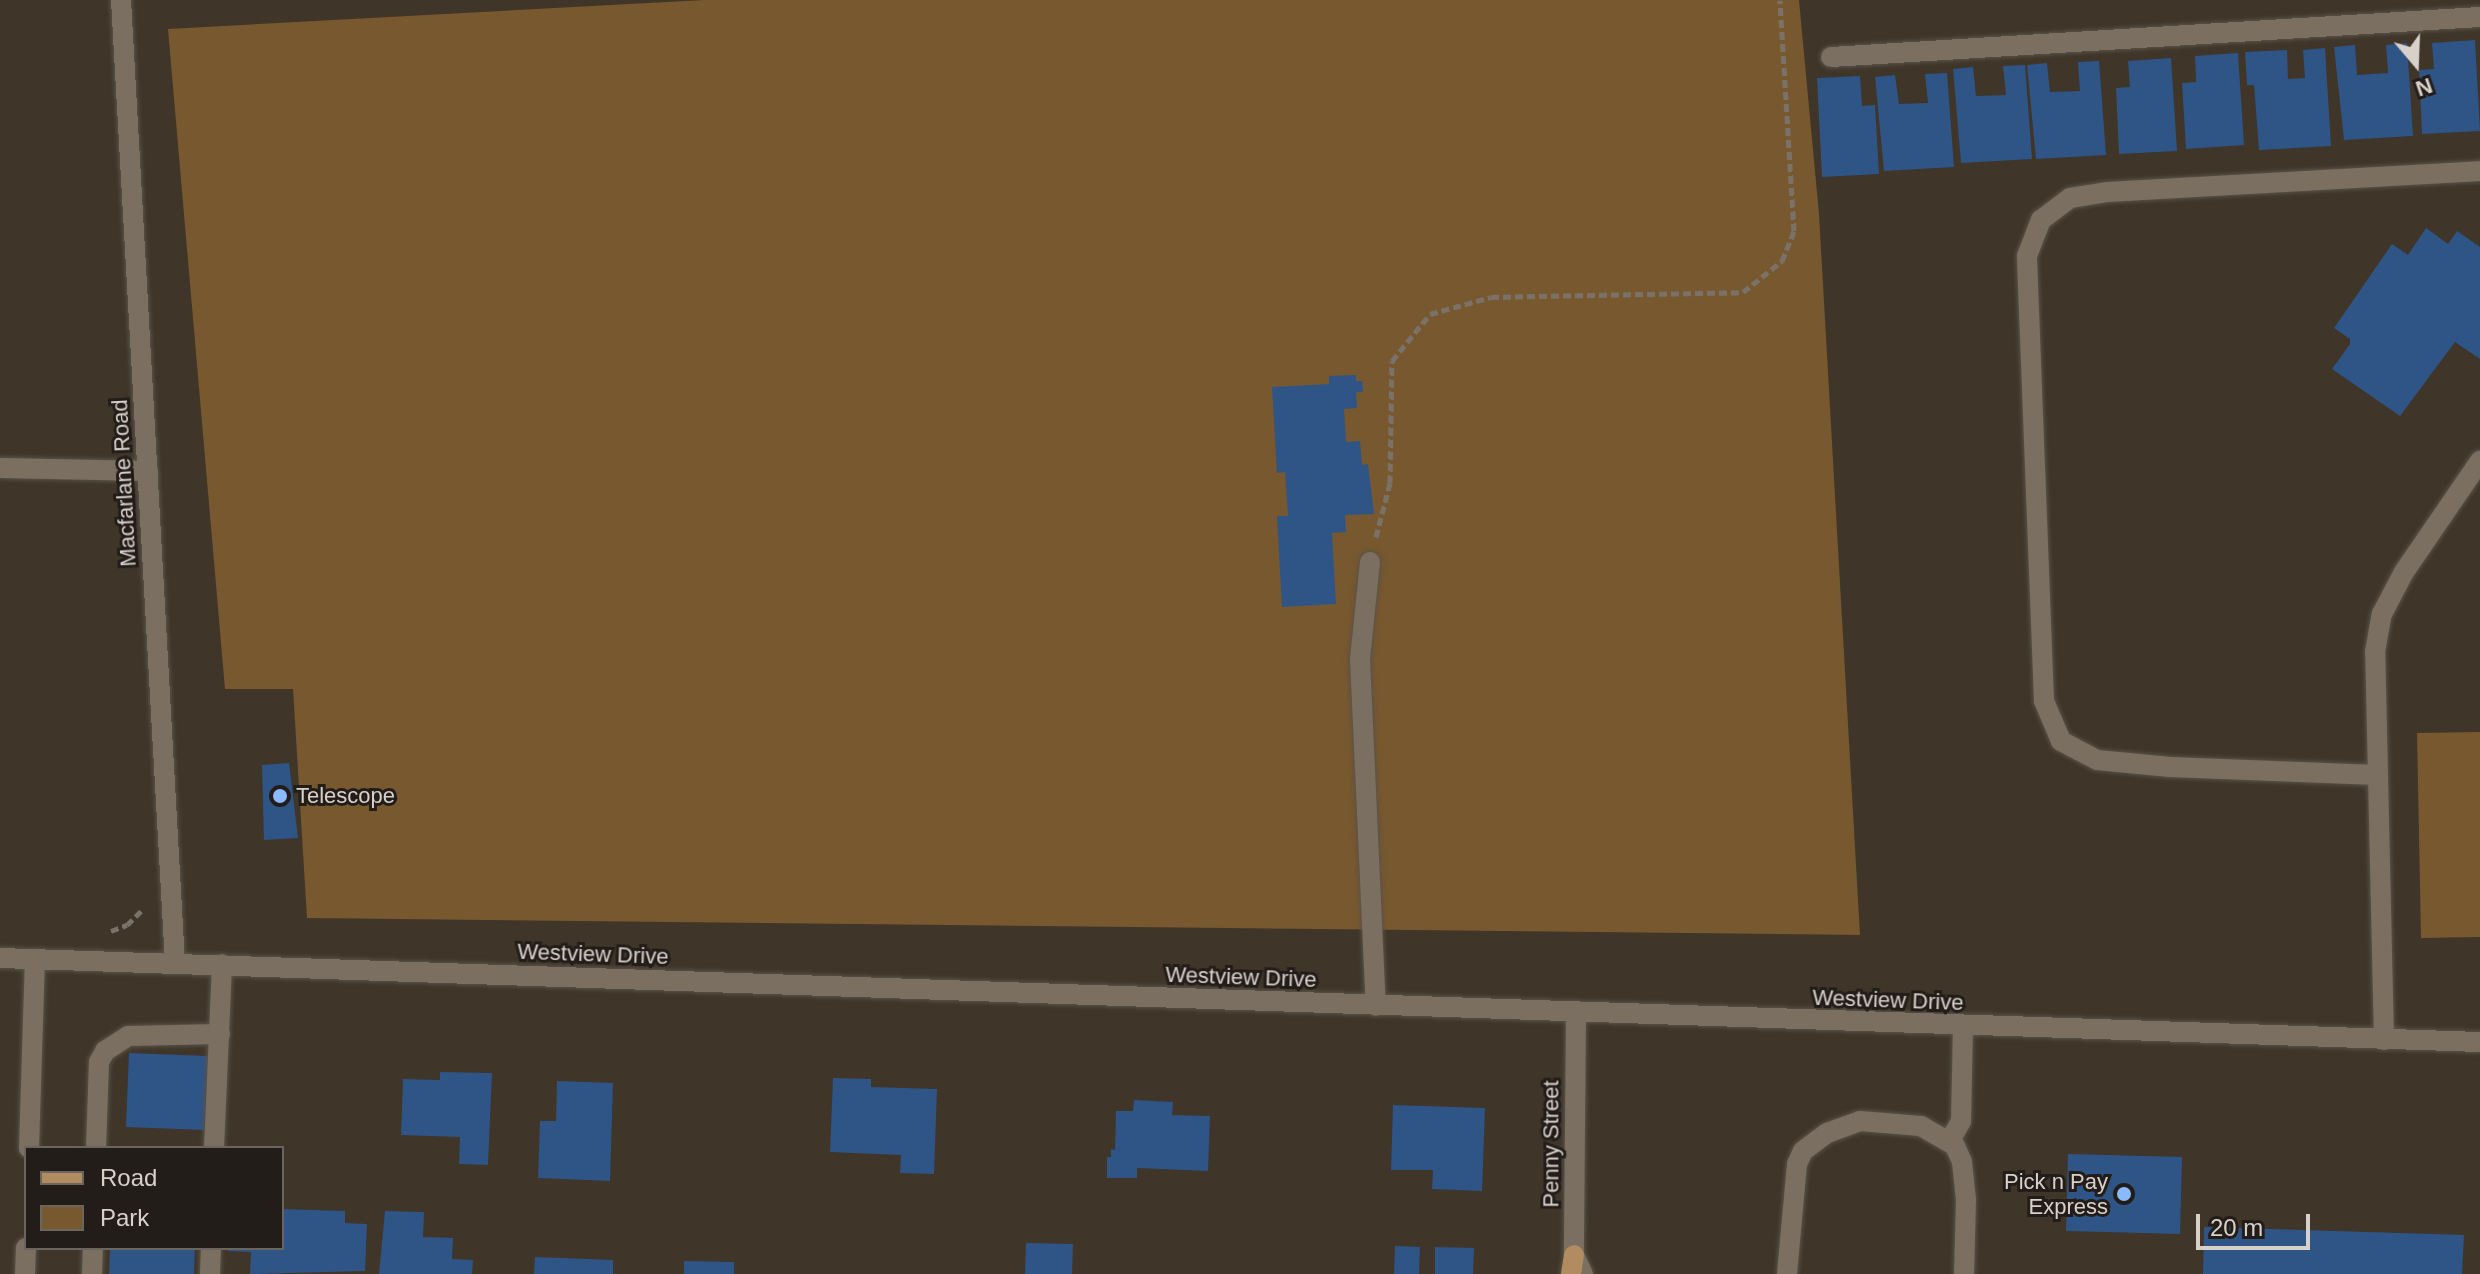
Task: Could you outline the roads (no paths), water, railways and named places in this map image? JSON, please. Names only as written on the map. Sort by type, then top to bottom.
[{"type":"street","name":"Macfarlane Road","points":[[121,0],[175,963]]},
{"type":"street","points":[[1831,57],[2480,17]]},
{"type":"street","points":[[2377,775],[2097,760],[2061,741],[2044,701],[2027,256],[2041,220],[2070,198],[2107,192],[2480,171]]},
{"type":"street","points":[[2384,1040],[2375,652],[2382,614],[2404,572],[2480,461]]},
{"type":"street","points":[[0,468],[148,471]]},
{"type":"street","points":[[1370,562],[1360,659],[1376,1006]]},
{"type":"street","name":"Westview Drive","points":[[0,958],[1963,1027],[2480,1042]]},
{"type":"street","points":[[29,1146],[35,960]]},
{"type":"street","points":[[214,1146],[222,964]]},
{"type":"street","name":"Penny Street","points":[[1576,1012],[1572,1264],[1583,1274]]},
{"type":"street","points":[[1949,1142],[1961,1121],[1963,1027]]},
{"type":"street","points":[[96,1146],[99,1062],[105,1051],[128,1036],[220,1034]]},
{"type":"street","points":[[1787,1274],[1797,1164],[1803,1151],[1827,1133],[1860,1121],[1921,1126],[1949,1142],[1962,1162],[1965,1187],[1964,1274]]},
{"type":"street","points":[[25,1274],[26,1250]]},
{"type":"street","points":[[92,1274],[93,1250]]},
{"type":"street","points":[[210,1274],[211,1250]]},
{"type":"place","name":"Telescope","points":[[280,796]]},
{"type":"place","name":"Pick n Pay Express","points":[[2124,1194]]}]
